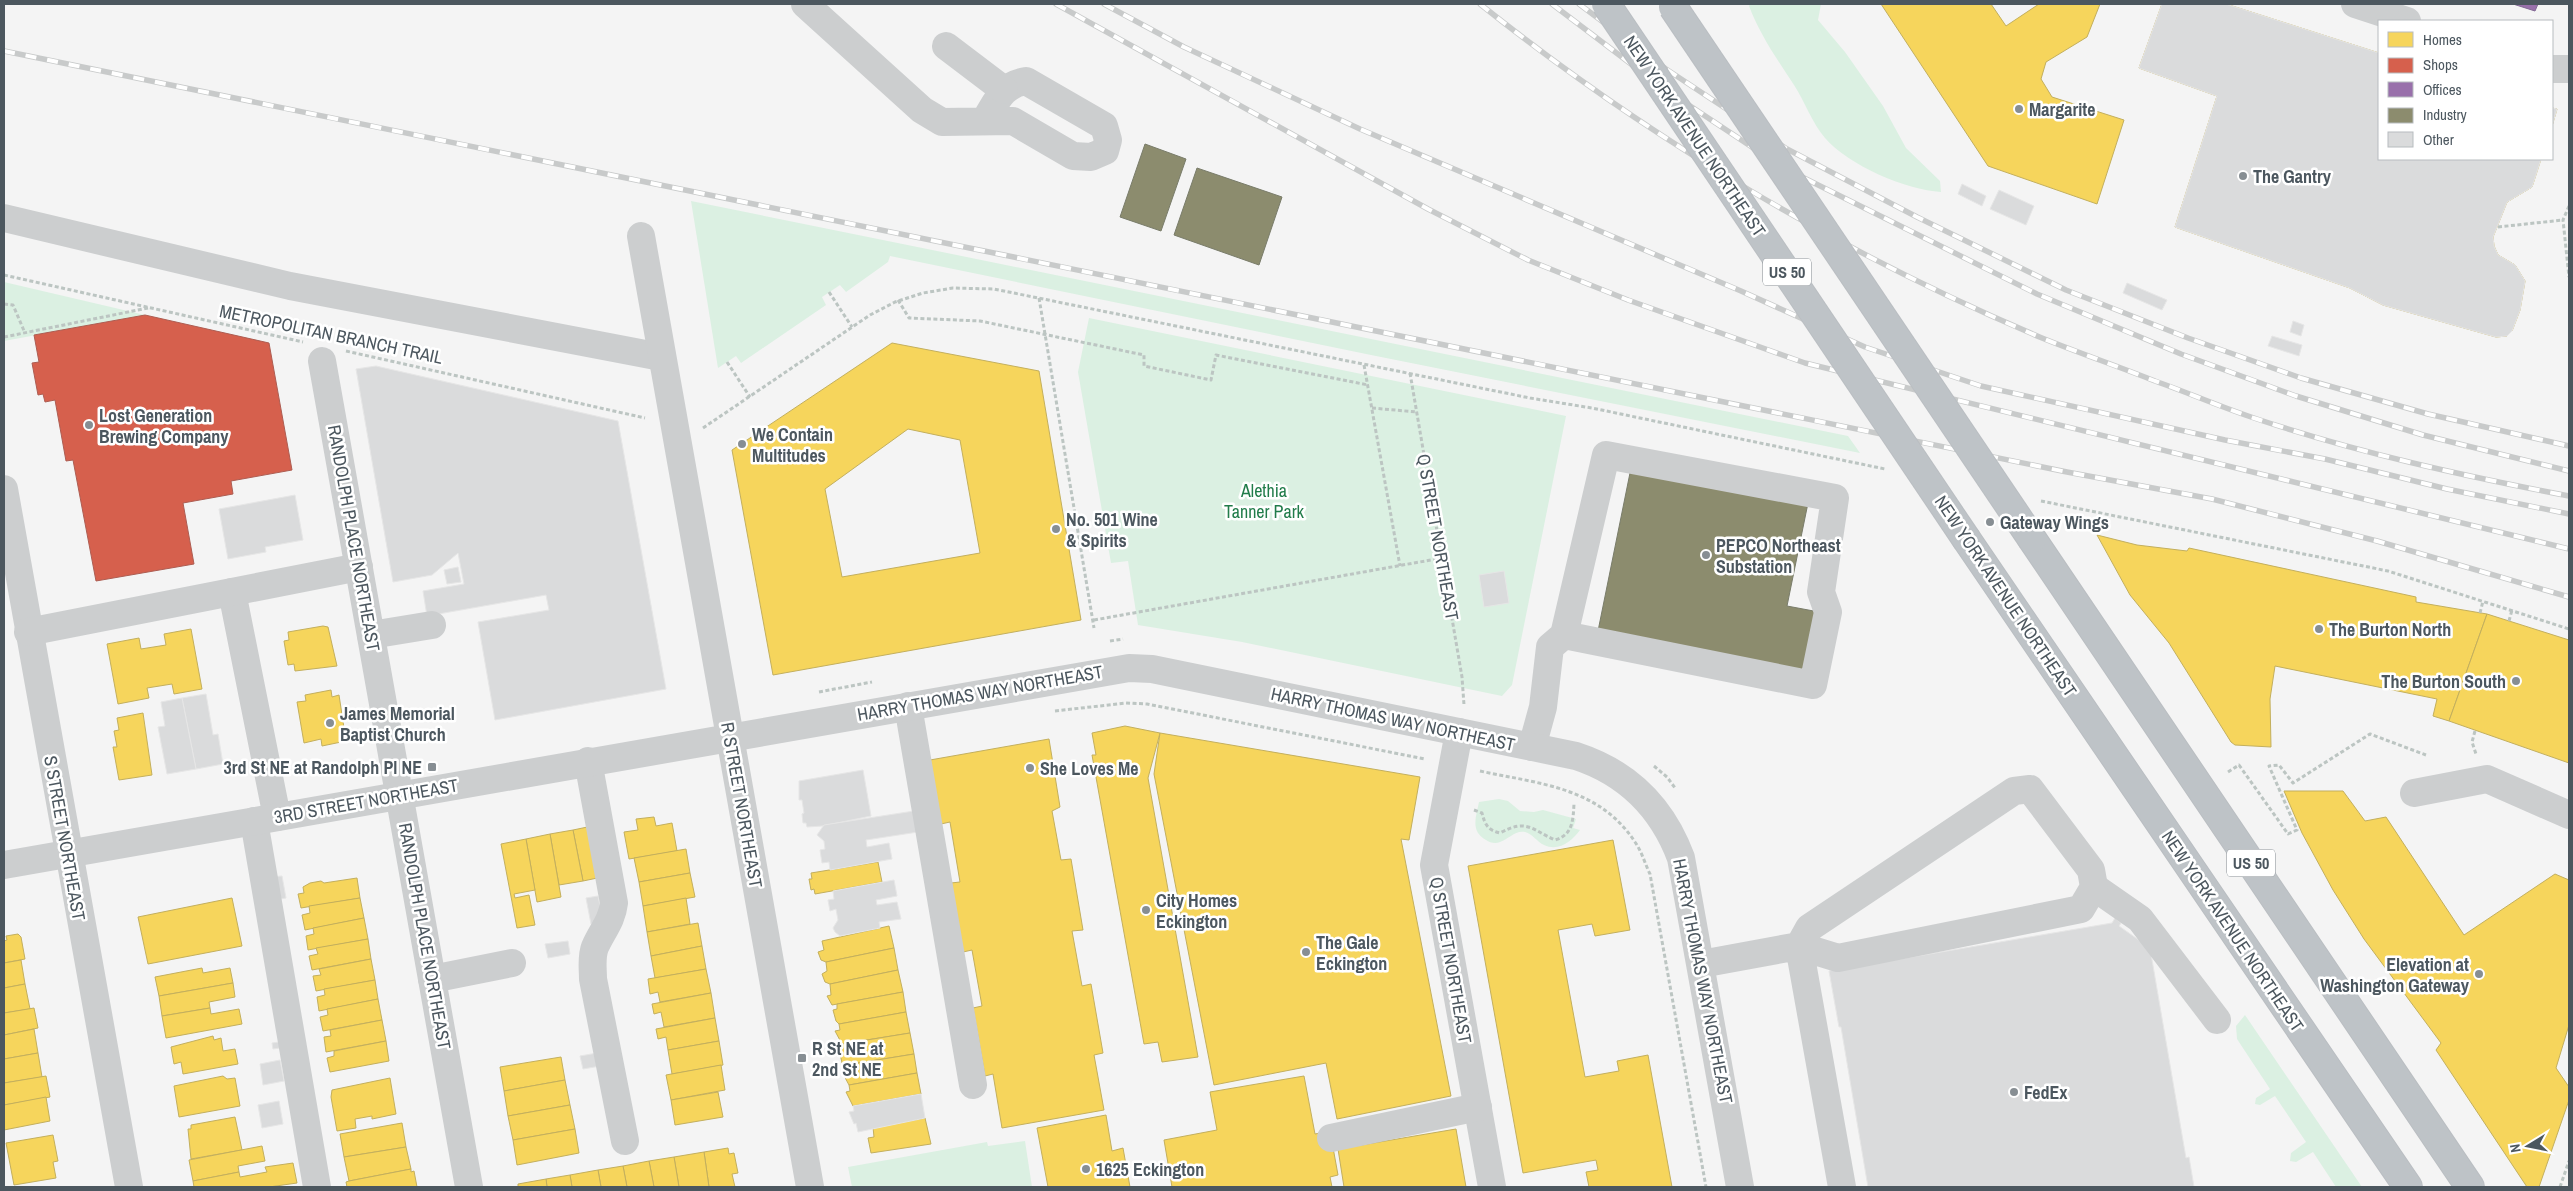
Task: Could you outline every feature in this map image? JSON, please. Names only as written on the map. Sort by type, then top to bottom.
[{"type":"highway","name":"NEW YORK AVENUE NORTHEAST","points":[[1606,4],[1967,540],[2408,1187]]},
{"type":"highway","name":"US 50","points":[[1672,5],[2470,1187]]},
{"type":"street","points":[[805,4],[922,110],[942,122],[1013,121],[1072,156],[1091,157],[1105,150],[1108,140],[1104,126],[1026,81],[1013,83],[1004,90],[984,120]]},
{"type":"street","points":[[2355,4],[2404,20]]},
{"type":"street","points":[[946,46],[1004,90]]},
{"type":"street","points":[[2553,69],[2569,69]]},
{"type":"street","points":[[4,218],[290,286],[661,357]]},
{"type":"street","name":"R STREET NORTHEAST","points":[[641,236],[661,357],[663,422],[729,736],[810,1187]]},
{"type":"street","name":"RANDOLPH PLACE NORTHEAST","points":[[325,351],[359,567],[470,1187]]},
{"type":"street","points":[[1532,747],[1542,707],[1550,647],[1564,635],[1606,455],[1835,498],[1821,592],[1828,612],[1813,684],[1564,635]]},
{"type":"street","name":"S STREET NORTHEAST","points":[[4,489],[28,632],[129,1187]]},
{"type":"street","points":[[28,632],[359,567]]},
{"type":"street","points":[[232,592],[317,1187]]},
{"type":"street","points":[[371,635],[432,625]]},
{"type":"street","name":"HARRY THOMAS WAY NORTHEAST","points":[[729,736],[1129,668],[1152,669],[1576,756],[1616,773],[1634,786],[1663,818],[1681,858],[1740,1187]]},
{"type":"street","points":[[908,706],[973,1085]]},
{"type":"street","name":"Q STREET NORTHEAST","points":[[1459,732],[1434,865],[1492,1187]]},
{"type":"street","name":"3RD STREET NORTHEAST","points":[[4,865],[729,736]]},
{"type":"street","points":[[588,761],[614,903],[610,923],[595,948],[592,960],[593,979],[625,1141]]},
{"type":"street","points":[[2414,793],[2487,779],[2569,815]]},
{"type":"street","points":[[1701,964],[1799,946],[1838,958],[2081,909],[2094,887],[2092,870],[2030,789],[2014,791],[1809,928],[1799,946],[1842,1187]]},
{"type":"street","points":[[2094,887],[2140,919],[2217,1020]]},
{"type":"street","points":[[432,979],[512,963]]},
{"type":"street","points":[[1331,1138],[1478,1107]]},
{"type":"path","points":[[2569,206],[2563,220],[2569,277]]},
{"type":"path","points":[[2498,227],[2563,220]]},
{"type":"path","name":"METROPOLITAN BRANCH TRAIL","points":[[4,275],[325,351],[663,422]]},
{"type":"path","points":[[829,292],[852,327]]},
{"type":"path","points":[[1039,298],[1094,628]]},
{"type":"path","points":[[898,300],[909,318],[980,321],[1045,334],[1144,355],[1144,366],[1211,380],[1216,355],[1368,385]]},
{"type":"path","points":[[4,304],[13,305],[25,333]]},
{"type":"path","points":[[4,337],[149,308]]},
{"type":"path","points":[[728,362],[750,397]]},
{"type":"path","points":[[1364,365],[1400,566]]},
{"type":"path","name":"Q STREET NORTHEAST","points":[[1410,373],[1466,700]]},
{"type":"path","points":[[1372,408],[1417,412]]},
{"type":"path","points":[[1094,620],[1442,558]]},
{"type":"path","points":[[2480,613],[2483,601]]},
{"type":"path","points":[[2508,621],[2512,610]]},
{"type":"path","points":[[1104,642],[1128,639]]},
{"type":"path","points":[[814,694],[881,681]]},
{"type":"path","points":[[1456,702],[1473,706]]},
{"type":"path","points":[[1049,712],[1126,703],[1147,704],[1453,765],[1572,792],[1595,801],[1617,818],[1636,844],[1650,874],[1706,1187]]},
{"type":"path","points":[[2228,772],[2239,765],[2288,834],[2297,830],[2269,766],[2279,765],[2293,783],[2370,734],[2426,755]]},
{"type":"path","points":[[1646,760],[1667,777],[1677,790]]},
{"type":"path","points":[[1474,810],[1482,813],[1485,824],[1492,831],[1500,833],[1512,826],[1528,826],[1555,840],[1563,838],[1571,830],[1574,804]]},
{"type":"path","points":[[2560,1187],[2569,1161]]},
{"type":"green space","points":[[1750,4],[1821,4],[1818,20],[1845,52],[1883,106],[1906,148],[1940,181],[1941,192],[1911,187],[1895,181],[1848,158],[1835,148],[1816,126],[1753,17]]},
{"type":"green space","points":[[691,201],[1848,436],[1860,453],[890,256],[888,262],[846,292],[840,285],[822,297],[826,305],[741,363],[736,356],[718,368]]},
{"type":"green space","points":[[4,282],[145,315],[4,341]]},
{"type":"green space","name":"Alethia Tanner Park","points":[[1089,318],[1566,416],[1512,685],[1502,696],[1242,642],[1138,625],[1128,561],[1111,563],[1078,372]]},
{"type":"green space","points":[[1499,799],[1508,801],[1520,811],[1534,812],[1543,810],[1576,819],[1573,828],[1580,830],[1565,844],[1555,847],[1544,845],[1525,832],[1515,833],[1498,843],[1489,842],[1481,836],[1476,828],[1475,823],[1479,802]]},
{"type":"green space","points":[[2245,1015],[2362,1187],[2336,1187],[2313,1152],[2296,1162],[2290,1161],[2291,1153],[2306,1142],[2275,1096],[2260,1105],[2255,1104],[2256,1098],[2270,1089],[2237,1039],[2236,1026]]},
{"type":"green space","points":[[1025,1141],[1032,1187],[852,1187],[848,1167],[987,1142],[988,1146]]},
{"type":"building: Homes","name":"Margarite","points":[[1881,4],[1991,4],[2006,26],[2039,4],[2100,4],[2087,37],[2046,62],[2041,79],[2052,97],[2124,120],[2097,204],[1988,166]]},
{"type":"building: Homes","name":"The Gantry","points":[[2162,4],[2226,4],[2378,53],[2378,145],[2259,103],[2242,159],[2419,216],[2436,165],[2421,160],[2541,160],[2532,187],[2507,202],[2493,237],[2498,255],[2515,265],[2525,281],[2520,310],[2512,331],[2507,336],[2496,337],[2383,305],[2350,288],[2175,227],[2217,96],[2139,68]]},
{"type":"building: Homes","points":[[2553,108],[2557,109],[2553,123]]},
{"type":"building: Homes","points":[[892,343],[1039,371],[1081,620],[773,675],[732,450]],"holes":[[[908,429],[960,440],[980,553],[842,577],[825,489]]]},
{"type":"building: Homes","name":"The Burton North","points":[[2097,535],[2137,545],[2187,551],[2189,548],[2416,597],[2416,602],[2487,614],[2449,721],[2433,716],[2437,699],[2275,666],[2270,699],[2271,747],[2235,745],[2231,742],[2169,643],[2130,595]]},
{"type":"building: Homes","name":"The Burton South","points":[[2487,614],[2569,640],[2569,763],[2449,721]]},
{"type":"building: Homes","points":[[323,626],[328,627],[337,666],[295,671],[294,664],[288,665],[284,641],[289,640],[288,632]]},
{"type":"building: Homes","points":[[191,629],[202,689],[174,694],[172,684],[147,688],[149,698],[118,704],[107,644],[139,638],[141,649],[166,645],[164,634]]},
{"type":"building: Homes","points":[[331,690],[332,697],[339,695],[346,741],[322,746],[321,739],[304,743],[297,702],[306,701],[305,695]]},
{"type":"building: Homes","points":[[143,713],[152,775],[119,780],[113,747],[117,747],[114,731],[119,730],[117,718]]},
{"type":"building: Homes","name":"City Homes Eckington","points":[[1125,726],[1160,733],[1148,778],[1198,1057],[1162,1062],[1158,1042],[1144,1044],[1092,755],[1096,755],[1092,733]]},
{"type":"building: Homes","name":"The Gale Eckington","points":[[1160,733],[1420,777],[1409,840],[1401,839],[1451,1096],[1337,1119],[1326,1063],[1214,1085],[1154,774]]},
{"type":"building: Homes","points":[[1049,739],[1060,807],[1052,811],[1061,860],[1071,859],[1083,930],[1072,931],[1082,986],[1091,984],[1103,1053],[1094,1055],[1104,1110],[1002,1128],[993,1074],[985,1076],[973,1008],[982,1006],[972,950],[963,952],[951,883],[960,882],[950,822],[941,824],[930,760]]},
{"type":"building: Homes","name":"Elevation at Washington Gateway","points":[[2284,791],[2343,791],[2365,821],[2386,817],[2464,935],[2555,874],[2569,880],[2569,1025],[2556,1068],[2569,1087],[2569,1100],[2539,1187],[2527,1187],[2436,1050],[2441,1043],[2364,939],[2333,890],[2302,833]]},
{"type":"building: Homes","points":[[654,817],[656,826],[672,823],[677,851],[629,859],[624,832],[638,830],[636,819]]},
{"type":"building: Homes","points":[[597,825],[607,876],[583,881],[573,830]]},
{"type":"building: Homes","points":[[573,830],[583,881],[559,885],[550,834]]},
{"type":"building: Homes","points":[[550,834],[561,897],[537,902],[526,839]]},
{"type":"building: Homes","points":[[526,839],[535,890],[514,894],[515,898],[529,895],[535,925],[517,928],[501,844]]},
{"type":"building: Homes","points":[[1613,840],[1630,930],[1595,936],[1592,924],[1558,930],[1585,1077],[1619,1071],[1617,1061],[1648,1055],[1672,1187],[1589,1187],[1586,1172],[1598,1170],[1596,1160],[1523,1173],[1468,866]]},
{"type":"building: Homes","points":[[686,849],[690,873],[639,882],[634,858]]},
{"type":"building: Homes","points":[[878,862],[882,882],[815,894],[814,889],[811,890],[809,879],[812,879],[811,873]]},
{"type":"building: Homes","points":[[690,873],[695,897],[643,906],[639,882]]},
{"type":"building: Homes","points":[[357,878],[360,898],[301,908],[298,894],[304,893],[303,887],[310,883]]},
{"type":"building: Homes","points":[[232,898],[242,946],[148,964],[138,917]]},
{"type":"building: Homes","points":[[360,898],[364,918],[305,930],[302,915],[310,913],[309,906]]},
{"type":"building: Homes","points":[[686,898],[690,924],[647,932],[643,906]]},
{"type":"building: Homes","points":[[364,918],[368,939],[308,950],[306,936],[314,934],[313,928]]},
{"type":"building: Homes","points":[[698,923],[702,946],[651,956],[647,932]]},
{"type":"building: Homes","points":[[889,926],[894,948],[826,962],[821,960],[818,952],[824,950],[822,941]]},
{"type":"building: Homes","points":[[18,934],[21,937],[25,959],[4,963],[4,941],[7,940],[6,936]]},
{"type":"building: Homes","points":[[368,939],[371,959],[312,970],[309,956],[318,954],[316,948]]},
{"type":"building: Homes","points":[[702,946],[706,969],[655,978],[651,956]]},
{"type":"building: Homes","points":[[894,948],[898,970],[830,984],[825,982],[822,974],[827,971],[826,962]]},
{"type":"building: Homes","points":[[371,959],[375,980],[316,991],[313,976],[321,975],[319,969]]},
{"type":"building: Homes","points":[[21,960],[25,984],[4,988],[4,963]]},
{"type":"building: Homes","points":[[202,968],[203,973],[230,968],[233,983],[159,996],[155,977]]},
{"type":"building: Homes","points":[[706,969],[711,993],[660,1002],[658,992],[650,994],[648,979]]},
{"type":"building: Homes","points":[[898,970],[903,992],[832,1005],[827,996],[831,995],[830,984]]},
{"type":"building: Homes","points":[[375,980],[378,999],[319,1011],[317,997],[325,995],[324,989]]},
{"type":"building: Homes","points":[[233,983],[235,997],[209,1002],[210,1008],[162,1016],[159,996]]},
{"type":"building: Homes","points":[[25,984],[30,1009],[4,1013],[4,988]]},
{"type":"building: Homes","points":[[903,992],[906,1012],[839,1024],[836,1021],[833,1010],[837,1009],[837,1004]]},
{"type":"building: Homes","points":[[711,993],[715,1018],[664,1027],[661,1012],[654,1014],[652,1004]]},
{"type":"building: Homes","points":[[378,999],[382,1020],[323,1031],[320,1017],[328,1015],[327,1009]]},
{"type":"building: Homes","points":[[34,1008],[38,1028],[4,1035],[4,1013]]},
{"type":"building: Homes","points":[[210,1008],[211,1014],[239,1009],[242,1024],[166,1038],[162,1016]]},
{"type":"building: Homes","points":[[906,1012],[910,1033],[842,1044],[835,1031],[840,1030],[839,1024]]},
{"type":"building: Homes","points":[[715,1018],[719,1041],[668,1050],[666,1037],[658,1039],[656,1029]]},
{"type":"building: Homes","points":[[382,1020],[386,1041],[326,1052],[324,1037],[331,1036],[330,1030]]},
{"type":"building: Homes","points":[[34,1029],[38,1053],[4,1059],[4,1035]]},
{"type":"building: Homes","points":[[910,1033],[914,1054],[846,1065],[845,1062],[842,1063],[839,1049],[843,1049],[842,1044]]},
{"type":"building: Homes","points":[[213,1036],[214,1040],[221,1038],[223,1051],[235,1049],[238,1064],[183,1074],[181,1062],[174,1064],[171,1047]]},
{"type":"building: Homes","points":[[386,1041],[389,1061],[330,1072],[327,1058],[334,1056],[334,1051]]},
{"type":"building: Homes","points":[[719,1041],[723,1065],[672,1074],[668,1050]]},
{"type":"building: Homes","points":[[38,1053],[42,1077],[4,1083],[4,1059]]},
{"type":"building: Homes","points":[[914,1054],[917,1073],[849,1085],[842,1072],[847,1071],[846,1065]]},
{"type":"building: Homes","points":[[561,1057],[565,1080],[504,1091],[500,1067]]},
{"type":"building: Homes","points":[[721,1065],[725,1090],[671,1100],[666,1075]]},
{"type":"building: Homes","points":[[917,1073],[921,1094],[853,1106],[846,1092],[850,1091],[849,1085]]},
{"type":"building: Homes","points":[[46,1076],[50,1097],[4,1105],[4,1083]]},
{"type":"building: Homes","points":[[223,1076],[227,1079],[235,1078],[240,1106],[179,1117],[174,1086]]},
{"type":"building: Homes","points":[[1304,1076],[1315,1134],[1330,1131],[1338,1175],[1330,1177],[1332,1187],[1172,1187],[1164,1140],[1217,1130],[1210,1092]]},
{"type":"building: Homes","points":[[390,1078],[396,1114],[372,1119],[372,1116],[355,1119],[356,1128],[337,1131],[331,1097],[332,1090]]},
{"type":"building: Homes","points":[[565,1080],[570,1105],[508,1116],[504,1091]]},
{"type":"building: Homes","points":[[718,1092],[723,1117],[675,1125],[671,1100]]},
{"type":"building: Homes","points":[[46,1097],[50,1121],[4,1130],[4,1105]]},
{"type":"building: Homes","points":[[570,1105],[575,1129],[513,1140],[508,1116]]},
{"type":"building: Homes","name":"1625 Eckington","points":[[1106,1115],[1112,1151],[1123,1148],[1130,1187],[1048,1187],[1037,1128]]},
{"type":"building: Homes","points":[[235,1117],[242,1150],[191,1159],[188,1129],[191,1129],[191,1125]]},
{"type":"building: Homes","points":[[925,1118],[931,1144],[871,1153],[868,1138],[874,1137],[873,1127]]},
{"type":"building: Homes","points":[[402,1123],[406,1147],[344,1157],[340,1134]]},
{"type":"building: Homes","points":[[575,1129],[579,1153],[517,1165],[513,1140]]},
{"type":"building: Homes","points":[[1456,1129],[1466,1187],[1344,1187],[1338,1149]]},
{"type":"building: Homes","points":[[53,1135],[58,1161],[53,1162],[56,1178],[14,1185],[6,1143]]},
{"type":"building: Homes","points":[[262,1146],[265,1161],[238,1166],[239,1172],[193,1181],[189,1160]]},
{"type":"building: Homes","points":[[406,1147],[411,1169],[349,1181],[344,1157]]},
{"type":"building: Homes","points":[[728,1148],[729,1154],[734,1153],[738,1173],[732,1174],[735,1187],[709,1187],[704,1152]]},
{"type":"building: Homes","points":[[704,1152],[709,1187],[679,1187],[674,1157]]},
{"type":"building: Homes","points":[[674,1157],[679,1187],[654,1187],[649,1161]]},
{"type":"building: Homes","points":[[649,1161],[654,1187],[627,1187],[623,1166]]},
{"type":"building: Homes","points":[[293,1163],[297,1183],[269,1187],[194,1187],[193,1181],[239,1172],[240,1177],[267,1172],[265,1167]]},
{"type":"building: Homes","points":[[623,1166],[627,1187],[601,1187],[598,1170]]},
{"type":"building: Homes","points":[[411,1169],[411,1172],[414,1171],[417,1187],[347,1187],[346,1182],[349,1181]]},
{"type":"building: Homes","points":[[598,1170],[601,1187],[572,1187],[570,1175]]},
{"type":"building: Homes","points":[[570,1175],[572,1187],[547,1187],[546,1179]]},
{"type":"building: Homes","points":[[546,1179],[547,1187],[518,1187],[518,1184]]},
{"type":"building: Shops","points":[[145,315],[269,343],[292,470],[231,481],[233,494],[183,503],[194,564],[96,581],[73,460],[66,461],[55,400],[45,402],[43,394],[38,395],[32,363],[39,362],[34,335]]},
{"type":"building: Offices","points":[[2513,4],[2538,4],[2535,11]]},
{"type":"building: Industry","points":[[1145,144],[1186,159],[1161,231],[1120,217]]},
{"type":"building: Industry","points":[[1197,168],[1282,197],[1259,265],[1174,235]]},
{"type":"building: Industry","name":"PEPCO Northeast Substation","points":[[1631,468],[1808,503],[1787,606],[1819,612],[1807,673],[1598,631]]},
{"type":"building: Other","name":"The Gantry","points":[[2162,4],[2226,4],[2378,53],[2378,160],[2541,160],[2532,187],[2507,202],[2493,237],[2498,255],[2515,265],[2525,281],[2520,310],[2512,331],[2507,336],[2496,337],[2383,305],[2350,288],[2175,227],[2217,96],[2139,68]]},
{"type":"building: Other","points":[[2553,108],[2557,109],[2553,123]]},
{"type":"building: Other","points":[[1962,184],[1986,196],[1982,206],[1958,194]]},
{"type":"building: Other","points":[[1999,190],[2034,206],[2026,225],[1990,209]]},
{"type":"building: Other","points":[[2127,283],[2167,300],[2162,310],[2123,293]]},
{"type":"building: Other","points":[[2293,321],[2304,325],[2301,336],[2290,332]]},
{"type":"building: Other","points":[[2272,336],[2302,345],[2299,356],[2268,346]]},
{"type":"building: Other","points":[[376,366],[618,421],[666,689],[495,720],[478,622],[549,610],[546,595],[427,616],[423,591],[464,584],[458,553],[432,575],[393,582],[356,369]]},
{"type":"building: Other","points":[[295,495],[303,540],[265,547],[266,552],[228,559],[219,509]]},
{"type":"building: Other","points":[[458,567],[461,582],[447,584],[444,570]]},
{"type":"building: Other","points":[[1504,571],[1509,603],[1484,607],[1479,575]]},
{"type":"building: Other","points":[[206,694],[213,735],[218,734],[223,764],[196,769],[182,698]]},
{"type":"building: Other","points":[[182,698],[196,769],[167,774],[158,727],[165,726],[161,702]]},
{"type":"building: Other","points":[[863,770],[871,816],[822,826],[807,827],[806,823],[803,823],[802,814],[804,813],[802,800],[799,800],[799,781]]},
{"type":"building: Other","points":[[914,811],[918,832],[866,840],[867,847],[889,843],[892,859],[830,870],[829,862],[822,863],[820,850],[825,849],[824,841],[817,835],[824,825]]},
{"type":"building: Other","points":[[282,876],[286,898],[274,900],[270,877]]},
{"type":"building: Other","points":[[894,880],[897,896],[876,900],[877,905],[897,902],[901,919],[879,922],[880,928],[840,936],[835,932],[833,928],[838,920],[836,909],[830,911],[828,900],[834,899],[833,891]]},
{"type":"building: Other","points":[[598,896],[603,921],[591,924],[586,898]]},
{"type":"building: Other","name":"FedEx","points":[[2115,918],[2121,923],[2119,926],[2150,948],[2186,1158],[2189,1157],[2194,1187],[1868,1187],[1841,1027],[1839,1027],[1829,971],[2112,923]]},
{"type":"building: Other","points":[[568,941],[570,954],[548,958],[545,944]]},
{"type":"building: Other","points":[[279,1042],[280,1048],[273,1049],[272,1043]]},
{"type":"building: Other","points":[[603,1052],[606,1065],[583,1069],[580,1056]]},
{"type":"building: Other","points":[[280,1060],[284,1081],[263,1085],[260,1064]]},
{"type":"building: Other","points":[[921,1094],[925,1118],[858,1132],[856,1123],[854,1124],[849,1112],[854,1111],[853,1106]]},
{"type":"building: Other","points":[[279,1101],[283,1124],[262,1128],[258,1105]]},
{"type":"railway","points":[[1056,4],[1428,209],[1528,260],[1628,300],[1805,363],[2569,549]]},
{"type":"railway","points":[[1104,4],[1184,47],[1360,129],[1741,291],[1865,347],[1981,386],[2225,440],[2325,459],[2447,489],[2569,514]]},
{"type":"railway","points":[[1480,4],[1544,54],[1679,147],[1820,231],[1967,305],[2042,338],[2257,419],[2334,443],[2412,463],[2569,496]]},
{"type":"railway","points":[[1552,4],[1660,86],[1782,167],[2037,294],[2181,354],[2296,396],[2423,435],[2569,471]]},
{"type":"railway","points":[[1579,4],[1666,69],[1787,149],[1917,217],[2066,290],[2188,338],[2301,378],[2428,414],[2569,446]]},
{"type":"railway","points":[[4,51],[2067,472],[2212,499],[2377,541],[2569,597]]},
{"type":"place","name":"Margarite","points":[[2019,109]]},
{"type":"place","name":"The Gantry","points":[[2243,176]]},
{"type":"place","name":"Lost Generation Brewing Company","points":[[89,425]]},
{"type":"place","name":"We Contain Multitudes","points":[[742,444]]},
{"type":"place","name":"Gateway Wings","points":[[1990,522]]},
{"type":"place","name":"No. 501 Wine & Spirits","points":[[1056,529]]},
{"type":"place","name":"PEPCO Northeast Substation","points":[[1706,555]]},
{"type":"place","name":"The Burton North","points":[[2319,629]]},
{"type":"place","name":"The Burton South","points":[[2516,681]]},
{"type":"place","name":"James Memorial Baptist Church","points":[[330,723]]},
{"type":"place","name":"3rd St NE at Randolph Pl NE","points":[[432,767]]},
{"type":"place","name":"She Loves Me","points":[[1030,768]]},
{"type":"place","name":"City Homes Eckington","points":[[1146,910]]},
{"type":"place","name":"The Gale Eckington","points":[[1306,952]]},
{"type":"place","name":"Elevation at Washington Gateway","points":[[2479,974]]},
{"type":"place","name":"R St NE at 2nd St NE","points":[[802,1058]]},
{"type":"place","name":"FedEx","points":[[2014,1092]]},
{"type":"place","name":"1625 Eckington","points":[[1086,1169]]}]
